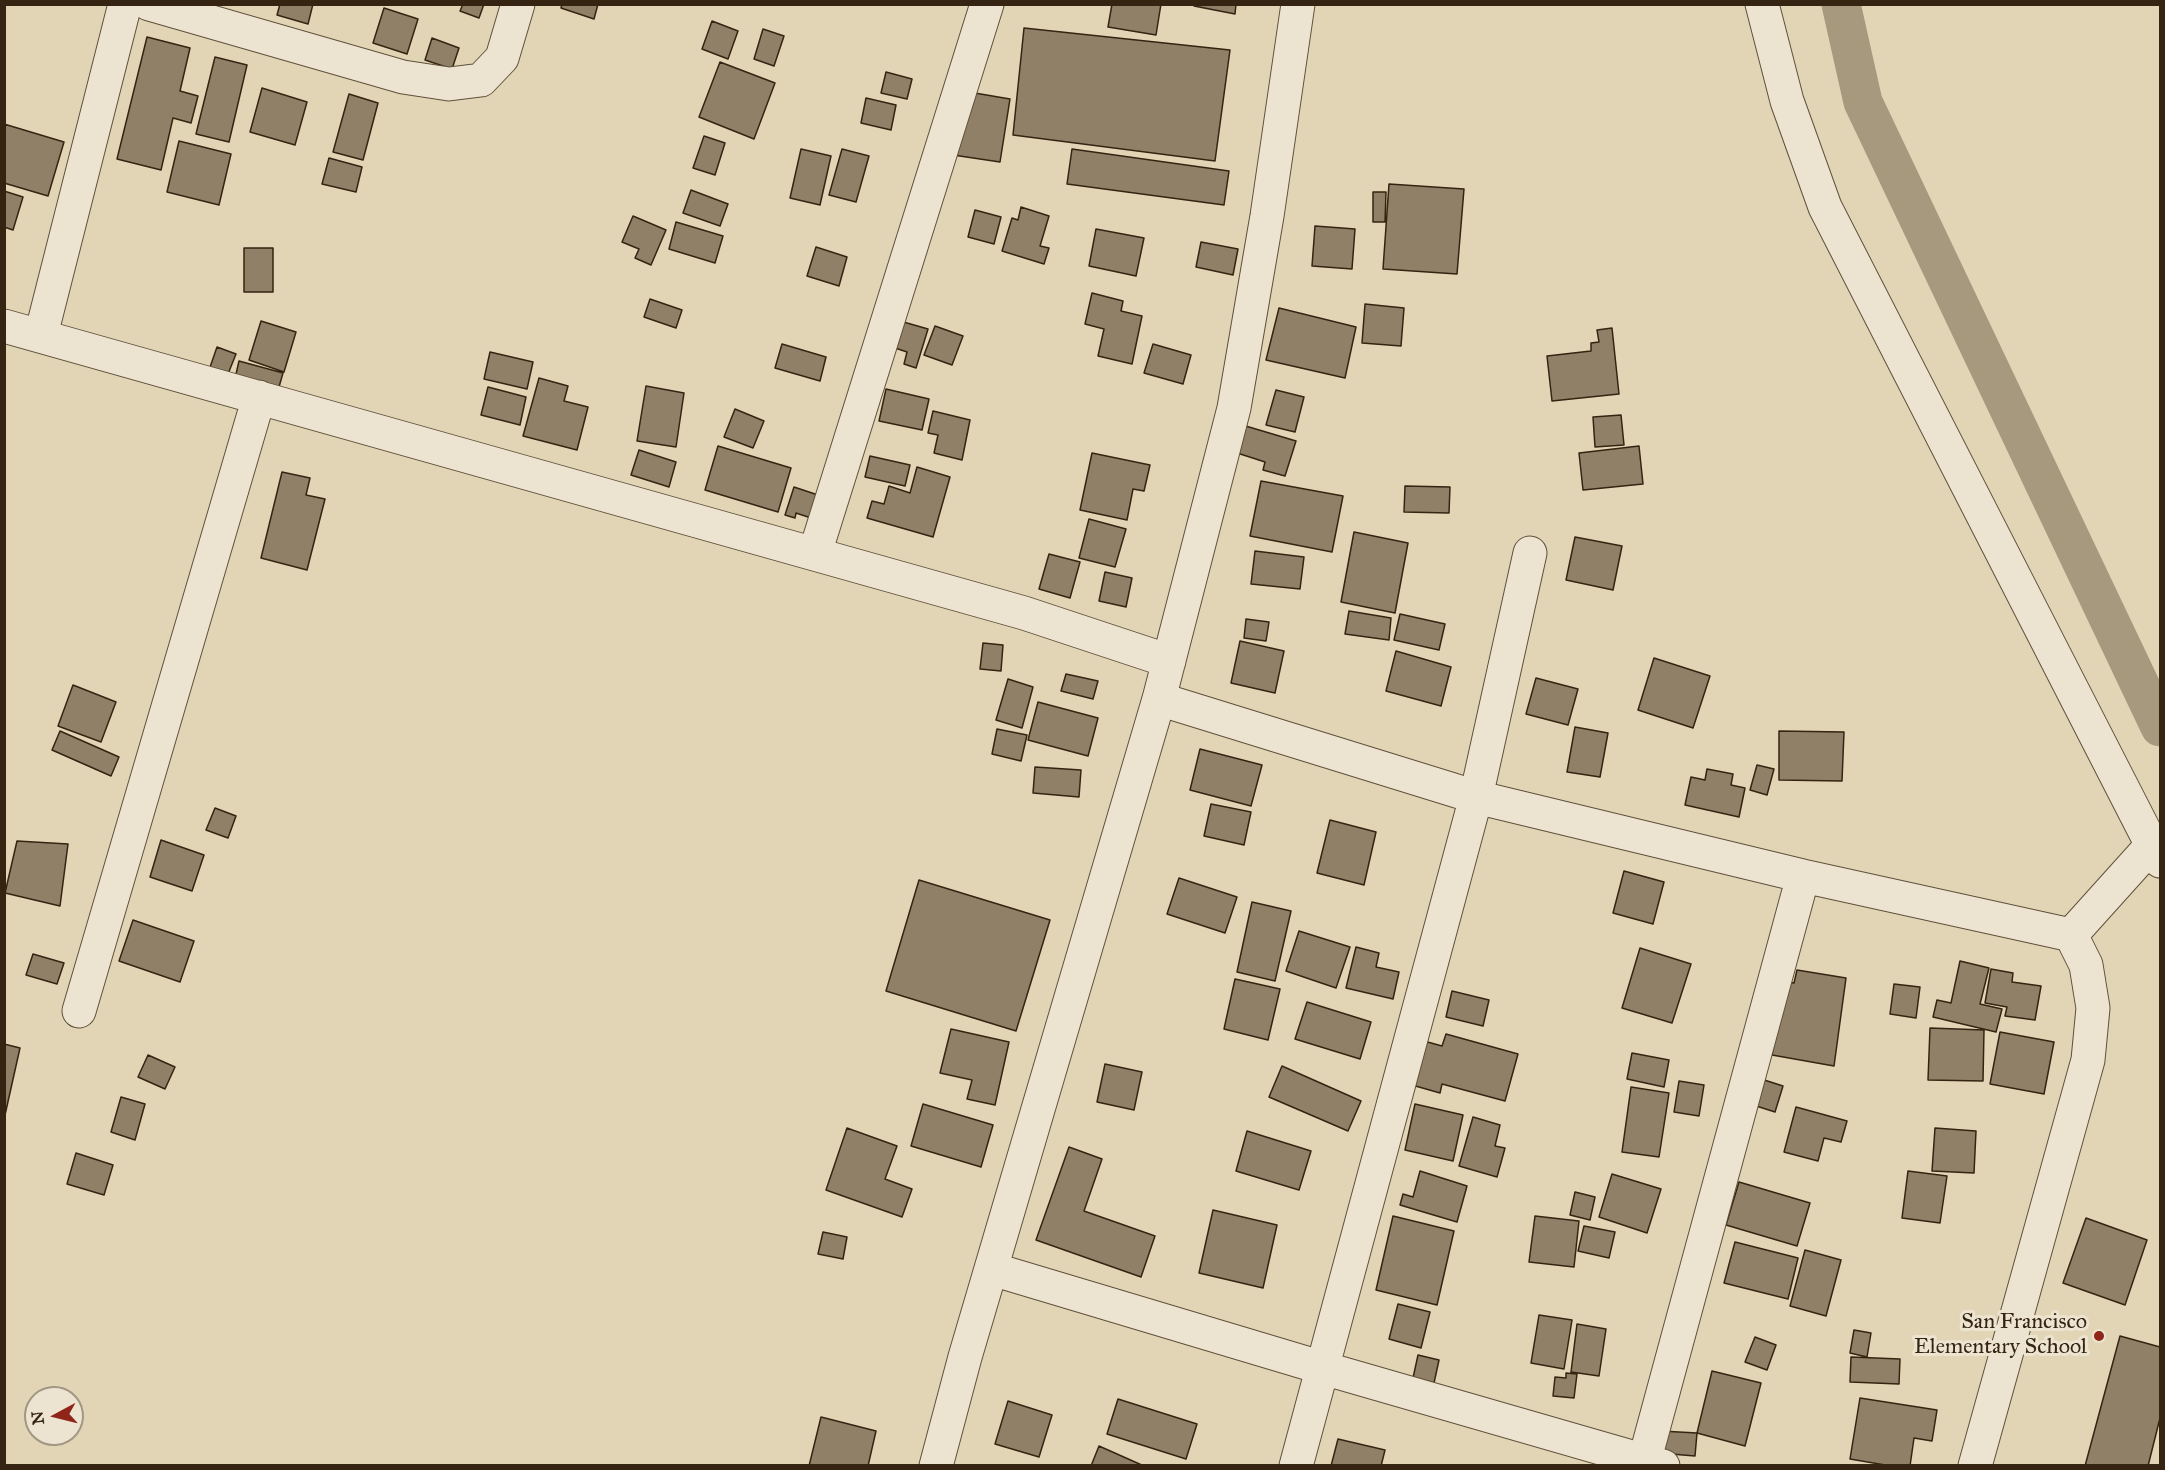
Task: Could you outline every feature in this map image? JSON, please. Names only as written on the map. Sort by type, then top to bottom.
[{"type":"street","points":[[41,336],[125,4]]},
{"type":"street","points":[[149,4],[403,76],[449,84],[481,80],[502,58],[518,4]]},
{"type":"street","points":[[815,553],[987,4]]},
{"type":"street","points":[[936,1466],[965,1357],[1159,699],[1234,408],[1267,216],[1298,4]]},
{"type":"street","points":[[1762,4],[1787,101],[1825,207],[2156,853],[2071,934]]},
{"type":"street","points":[[4,326],[1024,613],[1169,661]]},
{"type":"street","points":[[79,1011],[259,397]]},
{"type":"street","points":[[1296,1466],[1476,797],[1530,553]]},
{"type":"street","points":[[1159,699],[1476,797],[1803,876],[2071,934]]},
{"type":"street","points":[[992,1269],[1650,1464],[1803,876]]},
{"type":"street","points":[[1975,1466],[2088,1060],[2093,1008],[2086,965],[2071,934]]},
{"type":"building","points":[[280,4],[313,4],[308,24],[277,15]]},
{"type":"building","points":[[463,4],[484,4],[479,18],[460,11]]},
{"type":"building","points":[[562,4],[598,4],[594,19],[561,8]]},
{"type":"building","points":[[1112,4],[1161,4],[1156,35],[1108,27]]},
{"type":"building","points":[[1194,4],[1236,4],[1235,14],[1194,6]]},
{"type":"building","points":[[384,8],[418,19],[407,54],[373,43]]},
{"type":"building","points":[[712,21],[738,31],[728,59],[702,49]]},
{"type":"building","points":[[1024,28],[1230,50],[1215,161],[1013,135]]},
{"type":"building","points":[[763,29],[784,36],[774,66],[754,59]]},
{"type":"building","points":[[147,37],[190,48],[180,91],[198,96],[191,123],[173,118],[161,170],[117,159]]},
{"type":"building","points":[[432,38],[459,48],[452,69],[425,60]]},
{"type":"building","points":[[215,57],[247,65],[229,142],[196,134]]},
{"type":"building","points":[[720,62],[775,83],[754,139],[699,117]]},
{"type":"building","points":[[886,72],[912,79],[907,99],[881,93]]},
{"type":"building","points":[[262,88],[307,102],[295,145],[250,132]]},
{"type":"building","points":[[963,91],[1010,99],[1000,162],[953,155]]},
{"type":"building","points":[[349,94],[378,103],[363,160],[333,152]]},
{"type":"building","points":[[866,98],[896,105],[891,130],[861,123]]},
{"type":"building","points":[[4,124],[64,142],[48,196],[4,183]]},
{"type":"building","points":[[704,136],[725,143],[715,175],[693,168]]},
{"type":"building","points":[[179,141],[231,154],[219,205],[167,192]]},
{"type":"building","points":[[801,149],[831,156],[820,205],[790,198]]},
{"type":"building","points":[[842,149],[869,156],[856,202],[829,195]]},
{"type":"building","points":[[1072,149],[1229,171],[1224,205],[1067,184]]},
{"type":"building","points":[[329,158],[362,167],[356,192],[322,184]]},
{"type":"building","points":[[1389,184],[1464,189],[1457,274],[1383,269]]},
{"type":"building","points":[[691,190],[728,204],[720,226],[683,213]]},
{"type":"building","points":[[4,191],[23,197],[13,230],[4,227]]},
{"type":"building","points":[[1373,192],[1386,192],[1385,222],[1373,222]]},
{"type":"building","points":[[1021,207],[1049,216],[1040,246],[1049,248],[1044,264],[1002,251],[1012,218],[1018,220]]},
{"type":"building","points":[[975,210],[1001,217],[994,244],[968,237]]},
{"type":"building","points":[[633,216],[666,230],[651,265],[635,258],[639,249],[622,242]]},
{"type":"building","points":[[676,222],[723,236],[715,263],[669,249]]},
{"type":"building","points":[[1315,226],[1355,229],[1352,269],[1312,266]]},
{"type":"building","points":[[1096,229],[1144,238],[1136,276],[1089,266]]},
{"type":"building","points":[[1201,242],[1238,249],[1233,275],[1196,267]]},
{"type":"building","points":[[816,247],[847,257],[839,286],[807,276]]},
{"type":"building","points":[[244,248],[273,248],[273,292],[244,292]]},
{"type":"building","points":[[1092,293],[1123,301],[1121,311],[1142,316],[1132,364],[1098,356],[1104,329],[1085,324]]},
{"type":"building","points":[[650,299],[682,310],[676,328],[644,317]]},
{"type":"building","points":[[1365,304],[1404,308],[1401,346],[1362,343]]},
{"type":"building","points":[[1279,308],[1356,327],[1345,378],[1266,360]]},
{"type":"building","points":[[261,321],[296,332],[284,372],[249,360]]},
{"type":"building","points":[[900,321],[928,329],[916,368],[904,364],[907,352],[892,347]]},
{"type":"building","points":[[935,326],[963,336],[952,365],[924,355]]},
{"type":"building","points":[[1612,328],[1619,394],[1552,401],[1547,356],[1591,351],[1591,343],[1599,342],[1597,330]]},
{"type":"building","points":[[782,344],[826,357],[820,381],[775,368]]},
{"type":"building","points":[[1153,344],[1191,355],[1183,384],[1144,373]]},
{"type":"building","points":[[217,347],[236,354],[226,379],[208,373]]},
{"type":"building","points":[[490,352],[533,362],[527,389],[484,379]]},
{"type":"building","points":[[239,361],[283,373],[277,394],[234,383]]},
{"type":"building","points":[[539,378],[568,386],[564,401],[588,407],[577,450],[523,436]]},
{"type":"building","points":[[646,386],[684,393],[676,447],[637,441]]},
{"type":"building","points":[[488,387],[526,397],[520,425],[481,415]]},
{"type":"building","points":[[886,389],[929,399],[922,430],[879,421]]},
{"type":"building","points":[[1276,390],[1304,397],[1295,432],[1266,425]]},
{"type":"building","points":[[735,409],[764,421],[753,448],[724,437]]},
{"type":"building","points":[[933,411],[970,420],[962,460],[934,453],[938,435],[928,433]]},
{"type":"building","points":[[1621,415],[1624,445],[1595,447],[1593,417]]},
{"type":"building","points":[[1239,424],[1296,441],[1285,476],[1263,470],[1265,462],[1231,451]]},
{"type":"building","points":[[718,446],[791,468],[778,512],[705,490]]},
{"type":"building","points":[[1639,446],[1643,484],[1583,490],[1579,453]]},
{"type":"building","points":[[639,450],[676,462],[669,487],[631,475]]},
{"type":"building","points":[[1092,453],[1150,465],[1144,491],[1133,489],[1127,520],[1080,510]]},
{"type":"building","points":[[870,456],[910,465],[905,486],[865,477]]},
{"type":"building","points":[[917,467],[950,477],[933,537],[867,518],[872,501],[884,504],[889,486],[910,493]]},
{"type":"building","points":[[282,472],[310,478],[306,495],[325,499],[307,570],[261,558]]},
{"type":"building","points":[[1261,481],[1343,496],[1332,552],[1250,536]]},
{"type":"building","points":[[1405,486],[1450,487],[1449,513],[1404,512]]},
{"type":"building","points":[[794,487],[818,495],[811,518],[796,513],[795,518],[785,515]]},
{"type":"building","points":[[1089,519],[1126,529],[1115,567],[1079,558]]},
{"type":"building","points":[[1354,532],[1408,543],[1395,613],[1341,602]]},
{"type":"building","points":[[1575,537],[1622,546],[1613,590],[1566,580]]},
{"type":"building","points":[[1255,551],[1304,557],[1300,589],[1251,584]]},
{"type":"building","points":[[1049,554],[1080,562],[1070,598],[1039,589]]},
{"type":"building","points":[[1105,572],[1132,578],[1126,607],[1099,601]]},
{"type":"building","points":[[1349,611],[1391,618],[1389,640],[1345,634]]},
{"type":"building","points":[[1400,614],[1445,624],[1439,650],[1394,640]]},
{"type":"building","points":[[1246,619],[1269,622],[1266,641],[1244,638]]},
{"type":"building","points":[[1240,641],[1284,651],[1275,693],[1231,683]]},
{"type":"building","points":[[983,643],[1003,645],[1001,671],[980,669]]},
{"type":"building","points":[[1396,651],[1451,667],[1441,706],[1386,691]]},
{"type":"building","points":[[1654,658],[1710,676],[1693,728],[1638,710]]},
{"type":"building","points":[[1066,674],[1098,681],[1093,699],[1061,691]]},
{"type":"building","points":[[1536,678],[1578,689],[1568,725],[1526,714]]},
{"type":"building","points":[[1008,679],[1033,687],[1022,728],[996,720]]},
{"type":"building","points":[[73,685],[116,702],[101,742],[58,726]]},
{"type":"building","points":[[1038,702],[1098,718],[1088,756],[1028,740]]},
{"type":"building","points":[[1575,727],[1608,733],[1600,777],[1567,772]]},
{"type":"building","points":[[997,729],[1027,735],[1021,761],[992,754]]},
{"type":"building","points":[[60,731],[119,757],[111,776],[52,750]]},
{"type":"building","points":[[1779,731],[1844,732],[1842,781],[1779,780]]},
{"type":"building","points":[[1200,749],[1262,765],[1251,806],[1190,790]]},
{"type":"building","points":[[1757,765],[1774,769],[1767,795],[1750,790]]},
{"type":"building","points":[[1035,767],[1081,770],[1079,797],[1033,793]]},
{"type":"building","points":[[1707,769],[1733,774],[1731,785],[1745,788],[1739,817],[1685,805],[1691,777],[1705,780]]},
{"type":"building","points":[[1211,804],[1251,812],[1244,845],[1204,836]]},
{"type":"building","points":[[215,808],[236,816],[228,838],[206,830]]},
{"type":"building","points":[[1330,820],[1376,832],[1364,885],[1317,873]]},
{"type":"building","points":[[161,840],[204,855],[192,891],[150,877]]},
{"type":"building","points":[[17,841],[68,844],[60,906],[5,893]]},
{"type":"building","points":[[1624,871],[1664,882],[1653,924],[1613,913]]},
{"type":"building","points":[[1179,878],[1237,897],[1225,933],[1167,914]]},
{"type":"building","points":[[919,880],[1050,920],[1016,1031],[886,991]]},
{"type":"building","points":[[1252,902],[1291,911],[1275,981],[1237,972]]},
{"type":"building","points":[[133,920],[194,941],[180,982],[119,961]]},
{"type":"building","points":[[1299,931],[1350,947],[1336,988],[1286,971]]},
{"type":"building","points":[[1356,947],[1379,953],[1376,967],[1399,972],[1393,999],[1346,988]]},
{"type":"building","points":[[1640,948],[1691,964],[1672,1023],[1622,1008]]},
{"type":"building","points":[[33,954],[64,963],[57,984],[26,975]]},
{"type":"building","points":[[1960,961],[1989,968],[1980,1004],[2002,1009],[1996,1032],[1933,1017],[1937,1000],[1951,1003]]},
{"type":"building","points":[[1991,969],[2013,973],[2012,982],[2041,986],[2035,1020],[2005,1016],[2007,1007],[1985,1003]]},
{"type":"building","points":[[1797,970],[1846,978],[1834,1066],[1772,1055],[1786,982],[1794,983]]},
{"type":"building","points":[[1235,979],[1280,989],[1268,1040],[1224,1029]]},
{"type":"building","points":[[1894,984],[1920,987],[1916,1018],[1890,1014]]},
{"type":"building","points":[[1452,991],[1489,1000],[1483,1026],[1446,1017]]},
{"type":"building","points":[[1307,1002],[1371,1022],[1360,1059],[1295,1039]]},
{"type":"building","points":[[1930,1028],[1984,1030],[1983,1081],[1928,1080]]},
{"type":"building","points":[[951,1029],[1009,1042],[995,1105],[967,1099],[972,1080],[940,1073]]},
{"type":"building","points":[[2000,1032],[2054,1042],[2044,1094],[1990,1084]]},
{"type":"building","points":[[1446,1034],[1518,1054],[1505,1101],[1442,1084],[1440,1093],[1412,1085],[1424,1041],[1442,1046]]},
{"type":"building","points":[[4,1044],[20,1048],[5,1115],[4,1115]]},
{"type":"building","points":[[1632,1053],[1669,1060],[1664,1087],[1627,1079]]},
{"type":"building","points":[[148,1055],[175,1067],[165,1089],[138,1077]]},
{"type":"building","points":[[1105,1064],[1142,1072],[1134,1110],[1097,1102]]},
{"type":"building","points":[[1282,1066],[1361,1101],[1348,1131],[1269,1097]]},
{"type":"building","points":[[1758,1078],[1783,1086],[1775,1112],[1750,1104]]},
{"type":"building","points":[[1679,1081],[1704,1085],[1699,1116],[1674,1112]]},
{"type":"building","points":[[1631,1087],[1669,1093],[1659,1157],[1622,1152]]},
{"type":"building","points":[[121,1097],[145,1104],[135,1140],[111,1132]]},
{"type":"building","points":[[923,1104],[993,1125],[981,1167],[911,1146]]},
{"type":"building","points":[[1415,1104],[1463,1115],[1453,1161],[1405,1150]]},
{"type":"building","points":[[1796,1107],[1847,1121],[1841,1142],[1824,1138],[1818,1161],[1784,1152]]},
{"type":"building","points":[[1473,1117],[1500,1125],[1495,1146],[1505,1148],[1497,1177],[1459,1166]]},
{"type":"building","points":[[847,1128],[897,1146],[885,1179],[912,1189],[902,1217],[826,1190]]},
{"type":"building","points":[[1935,1128],[1976,1131],[1974,1173],[1932,1171]]},
{"type":"building","points":[[1247,1131],[1311,1151],[1299,1190],[1236,1171]]},
{"type":"building","points":[[1069,1147],[1102,1159],[1084,1211],[1155,1236],[1141,1277],[1036,1240]]},
{"type":"building","points":[[76,1153],[113,1165],[104,1195],[67,1184]]},
{"type":"building","points":[[1420,1171],[1467,1186],[1457,1222],[1400,1205],[1403,1194],[1413,1197]]},
{"type":"building","points":[[1908,1171],[1947,1176],[1940,1223],[1902,1218]]},
{"type":"building","points":[[1612,1174],[1661,1189],[1647,1233],[1599,1217]]},
{"type":"building","points":[[1739,1182],[1810,1203],[1797,1246],[1726,1225]]},
{"type":"building","points":[[1575,1192],[1595,1197],[1590,1220],[1570,1215]]},
{"type":"building","points":[[1213,1210],[1277,1225],[1263,1288],[1199,1273]]},
{"type":"building","points":[[1393,1216],[1454,1231],[1437,1305],[1376,1290]]},
{"type":"building","points":[[1535,1216],[1579,1221],[1574,1267],[1529,1262]]},
{"type":"building","points":[[2086,1218],[2147,1240],[2125,1305],[2063,1283]]},
{"type":"building","points":[[1584,1226],[1615,1232],[1609,1258],[1578,1251]]},
{"type":"building","points":[[823,1232],[847,1237],[843,1259],[818,1254]]},
{"type":"building","points":[[1735,1242],[1798,1258],[1788,1299],[1724,1283]]},
{"type":"building","points":[[1805,1250],[1841,1260],[1826,1316],[1790,1306]]},
{"type":"building","points":[[1398,1304],[1430,1312],[1421,1348],[1389,1339]]},
{"type":"building","points":[[1539,1315],[1572,1320],[1564,1369],[1531,1363]]},
{"type":"building","points":[[1577,1324],[1606,1329],[1599,1376],[1571,1372]]},
{"type":"building","points":[[1854,1330],[1871,1333],[1867,1357],[1850,1353]]},
{"type":"building","points":[[2120,1336],[2160,1347],[2160,1418],[2148,1466],[2085,1466]]},
{"type":"building","points":[[1755,1337],[1776,1345],[1767,1370],[1745,1362]]},
{"type":"building","points":[[1418,1355],[1439,1360],[1434,1383],[1413,1378]]},
{"type":"building","points":[[1851,1357],[1900,1359],[1899,1384],[1850,1382]]},
{"type":"building","points":[[1712,1371],[1761,1383],[1745,1446],[1697,1433]]},
{"type":"building","points":[[1566,1373],[1577,1374],[1574,1398],[1553,1396],[1555,1377],[1566,1378]]},
{"type":"building","points":[[1860,1398],[1937,1410],[1932,1441],[1914,1438],[1910,1466],[1891,1466],[1850,1459]]},
{"type":"building","points":[[1118,1399],[1197,1424],[1186,1459],[1107,1434]]},
{"type":"building","points":[[1008,1401],[1052,1415],[1039,1457],[995,1444]]},
{"type":"building","points":[[821,1417],[876,1431],[868,1466],[809,1466]]},
{"type":"building","points":[[1661,1431],[1697,1433],[1695,1456],[1659,1453]]},
{"type":"building","points":[[1338,1439],[1385,1450],[1381,1466],[1331,1466]]},
{"type":"building","points":[[1099,1446],[1144,1466],[1091,1466]]},
{"type":"waterway","points":[[1841,4],[1863,102],[2160,727]]},
{"type":"place","name":"San Francisco Elementary School","points":[[2099,1336]]}]
